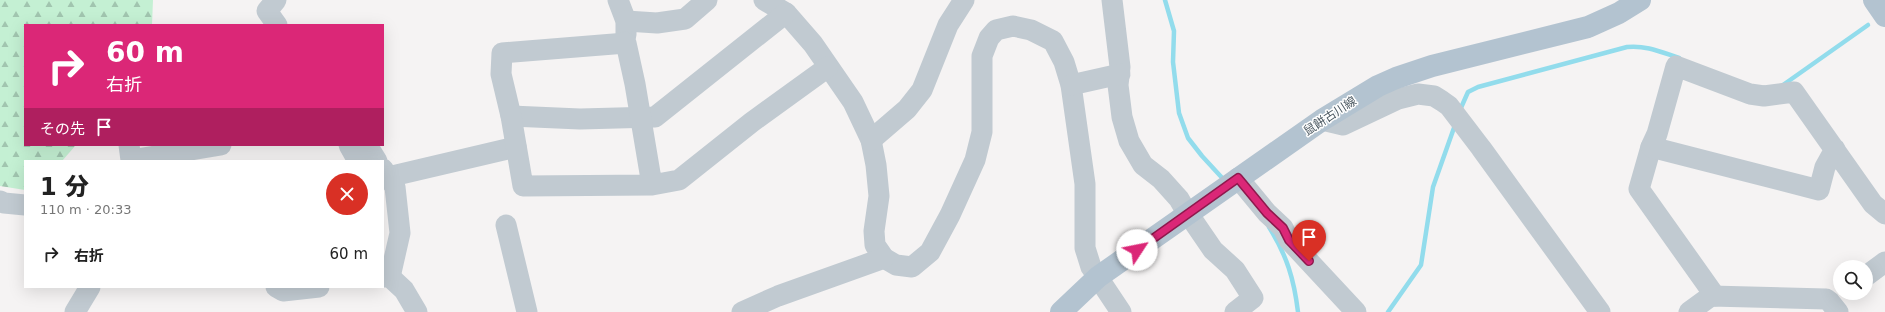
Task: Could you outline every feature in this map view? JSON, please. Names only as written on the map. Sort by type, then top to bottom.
[{"type":"main road","name":"鼠餅古川線","points":[[1061,312],[1098,277],[1186,211],[1233,183],[1322,120],[1378,86],[1401,76],[1432,66],[1588,27],[1619,13],[1640,0]]},
{"type":"main road","points":[[1874,0],[1885,16]]},
{"type":"street","points":[[276,0],[267,11],[276,24]]},
{"type":"street","points":[[618,0],[626,21],[626,43],[635,84],[652,185]]},
{"type":"street","points":[[626,21],[656,23],[685,19],[707,0]]},
{"type":"street","points":[[764,0],[786,13],[813,44],[854,102],[871,140],[879,196],[874,231],[875,245],[884,258],[896,265],[912,267],[930,252],[950,215],[975,160],[982,132],[982,56],[990,38],[996,30],[1013,26],[1031,30],[1053,42],[1064,62],[1071,85],[1085,184],[1085,248],[1091,267],[1121,312]]},
{"type":"street","points":[[871,140],[907,109],[922,90],[948,25],[964,0]]},
{"type":"street","points":[[1112,0],[1120,74],[1118,81],[1122,117],[1129,141],[1143,165],[1161,179],[1179,199],[1213,250],[1235,270],[1253,298],[1235,312]]},
{"type":"street","points":[[511,116],[580,119],[655,117],[786,13]]},
{"type":"street","points":[[626,43],[502,53],[501,74],[511,116],[523,186],[652,185],[679,180],[752,122],[828,67]]},
{"type":"street","points":[[1715,296],[1639,189],[1657,134],[1676,66],[1750,94],[1764,96],[1794,92],[1873,204],[1885,214]]},
{"type":"street","points":[[1071,85],[1120,74]]},
{"type":"street","points":[[1322,120],[1343,125],[1398,99],[1418,94],[1434,96],[1451,109],[1600,312]]},
{"type":"street","points":[[129,146],[131,160],[216,146]]},
{"type":"street","points":[[350,146],[357,160]]},
{"type":"street","points":[[367,146],[377,160]]},
{"type":"street","points":[[384,169],[516,147]]},
{"type":"street","points":[[1652,147],[1819,190],[1825,167],[1835,149]]},
{"type":"street","points":[[384,170],[395,187],[400,233],[387,277],[404,290],[417,312]]},
{"type":"street","points":[[1233,183],[1283,228],[1289,240],[1356,312]]},
{"type":"street","points":[[0,201],[4,203],[24,205]]},
{"type":"street","points":[[506,225],[527,312]]},
{"type":"street","points":[[742,312],[778,296],[884,258]]},
{"type":"street","points":[[1873,271],[1885,262]]},
{"type":"street","points":[[75,312],[89,288]]},
{"type":"street","points":[[278,288],[283,291],[310,288]]},
{"type":"street","points":[[1689,312],[1711,296],[1826,299],[1837,302]]},
{"type":"green space","points":[[0,0],[153,0],[152,24],[24,24],[24,146],[75,146],[63,160],[24,160],[24,190],[0,186]]},
{"type":"waterway","points":[[1165,0],[1174,31],[1173,62],[1179,113],[1188,138],[1225,181]]},
{"type":"waterway","points":[[1783,85],[1868,25]]},
{"type":"waterway","points":[[1460,110],[1468,92],[1478,87],[1627,47],[1647,48],[1679,58]]},
{"type":"waterway","points":[[1388,312],[1421,265],[1433,187],[1455,125]]},
{"type":"waterway","points":[[1269,227],[1281,248],[1289,268],[1298,312]]},
{"type":"route","points":[[1137,250],[1189,215],[1238,178],[1267,213],[1283,228],[1289,240],[1309,261]]}]
